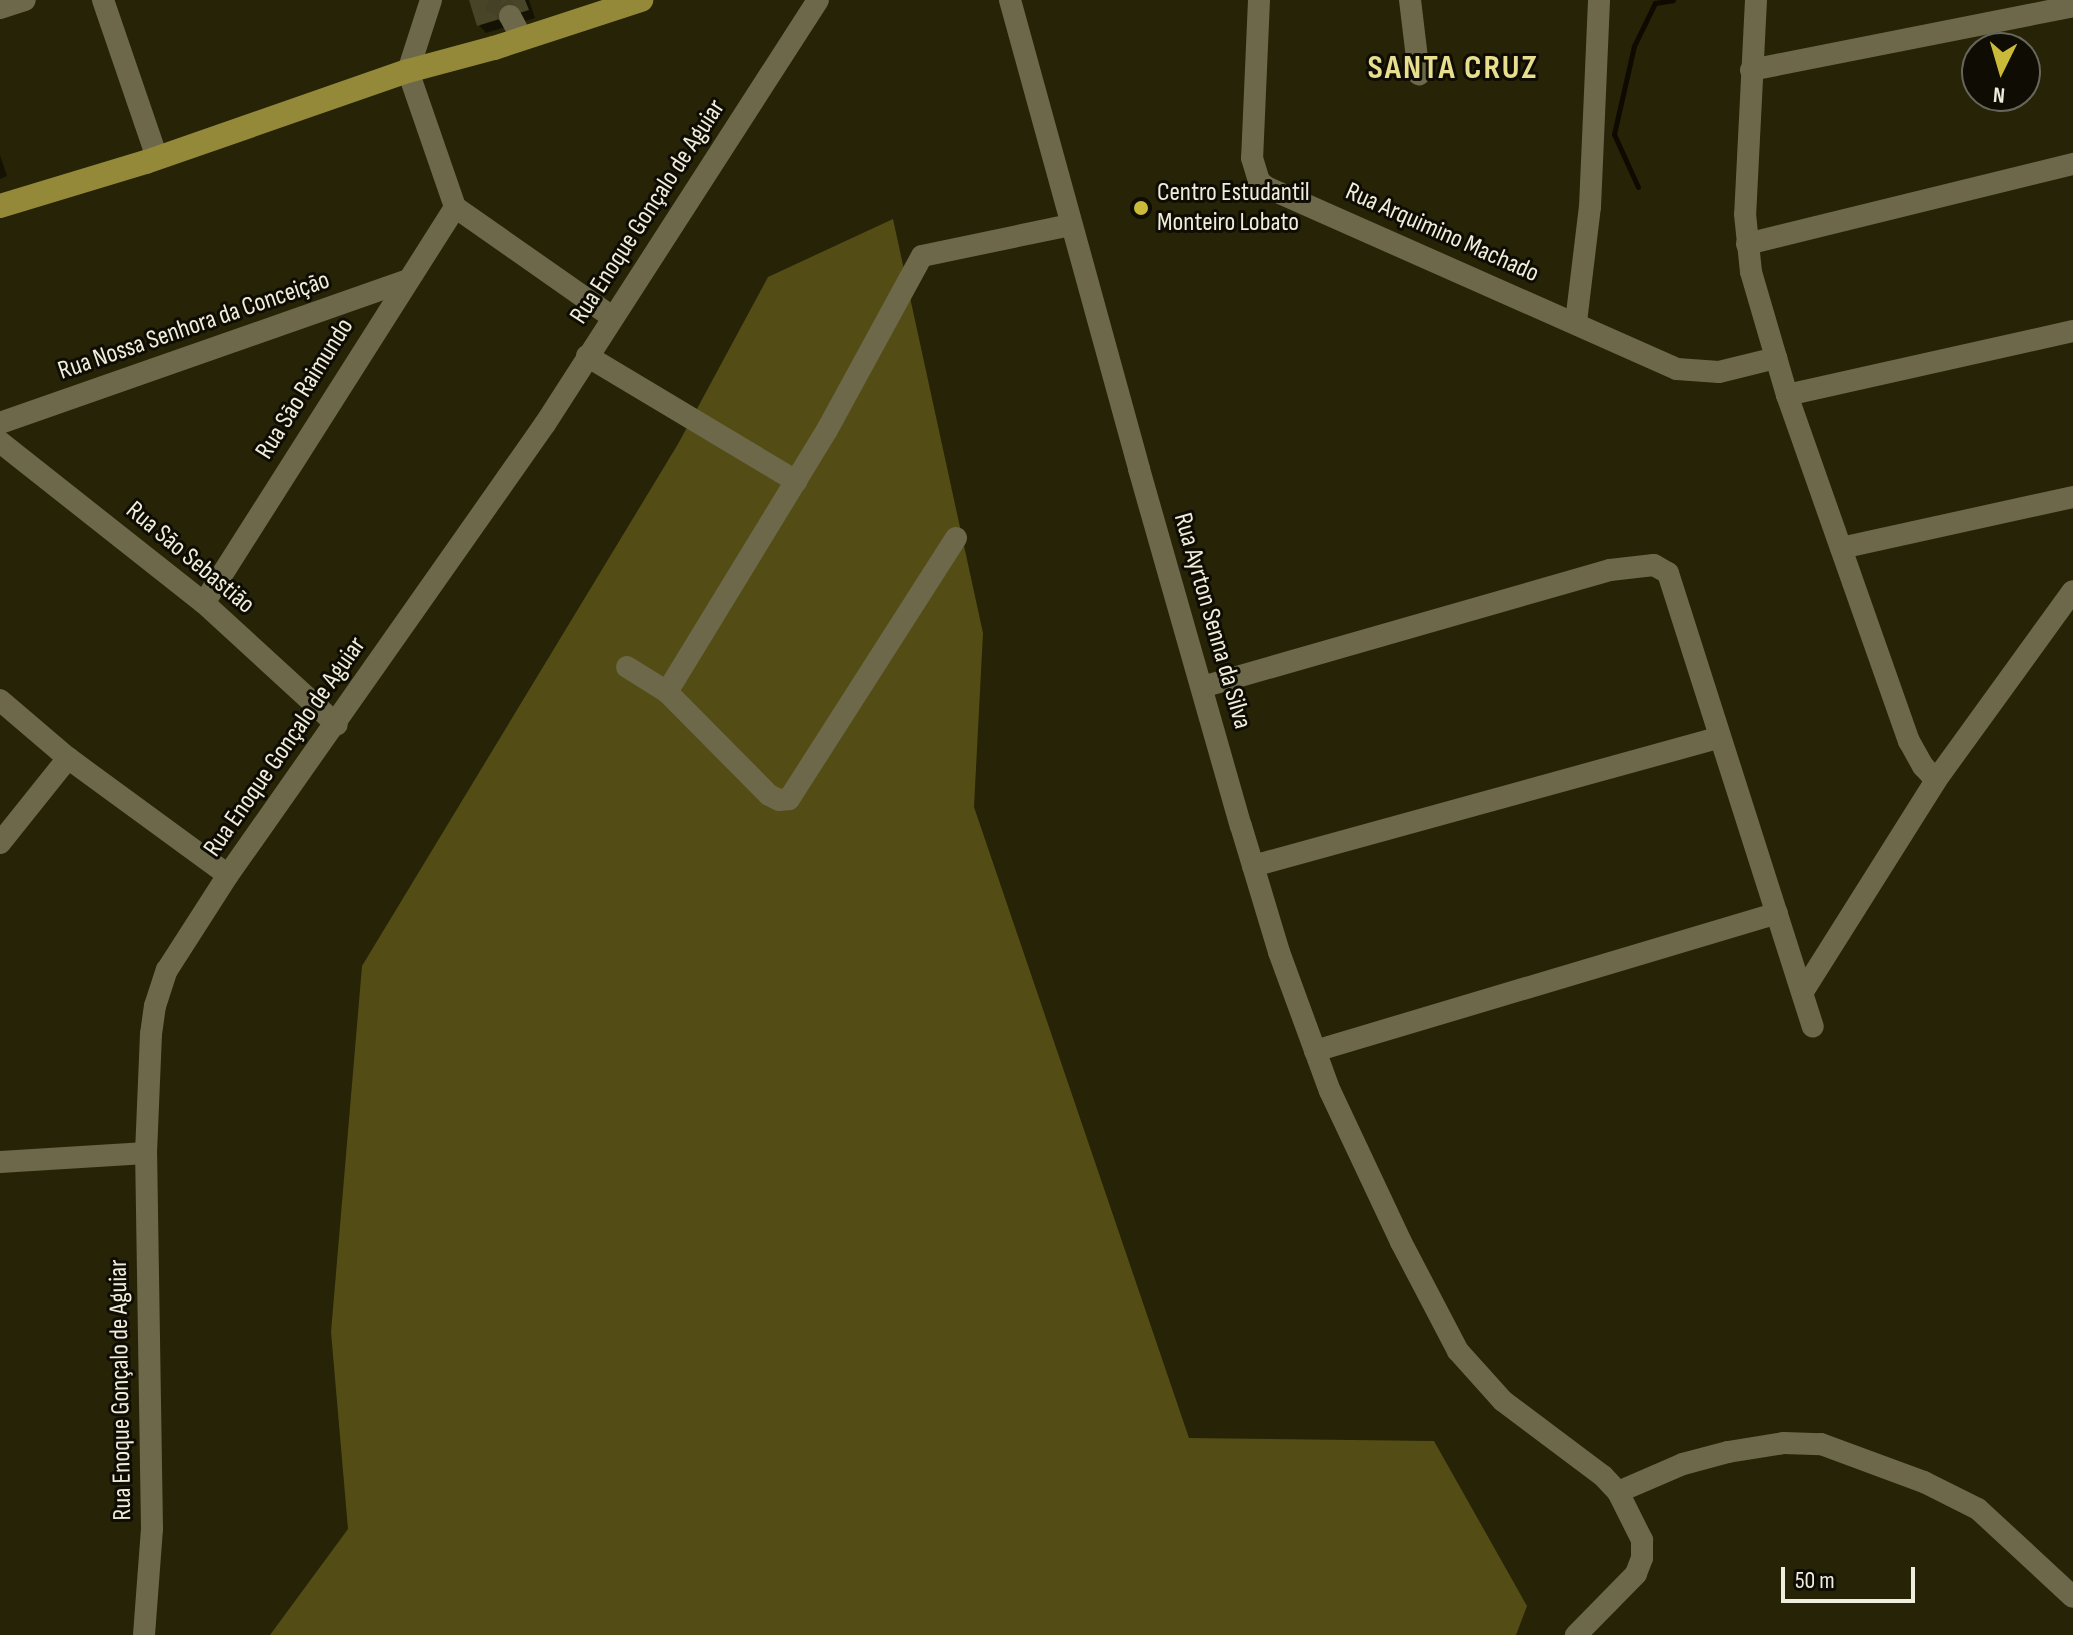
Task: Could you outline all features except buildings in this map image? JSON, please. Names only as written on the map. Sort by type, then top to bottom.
[{"type":"main road","points":[[0,206],[157,158],[408,71],[522,39],[641,0]]},
{"type":"street","points":[[0,8],[25,0]]},
{"type":"street","points":[[103,0],[157,158]]},
{"type":"street","points":[[431,0],[408,71],[455,207],[612,317]]},
{"type":"street","name":"Rua Enoque Gonçalo de Aguiar","points":[[144,1635],[152,1529],[146,1153],[155,1006],[167,970],[228,875],[337,725],[520,461],[818,0]]},
{"type":"street","name":"Rua Ayrton Senna da Silva","points":[[1010,0],[1070,225],[1253,866],[1279,952],[1315,1051],[1401,1242],[1446,1331],[1470,1367],[1503,1401],[1595,1470],[1618,1492],[1637,1525],[1642,1558],[1636,1574],[1616,1598],[1576,1635]]},
{"type":"street","name":"Rua Arquimino Machado","points":[[1259,0],[1252,158],[1259,181],[1277,194],[1339,216],[1666,364],[1694,372],[1749,367],[1776,358]]},
{"type":"street","points":[[1410,0],[1419,74]]},
{"type":"street","points":[[1576,322],[1590,207],[1599,0]]},
{"type":"street","points":[[1756,0],[1751,70],[1747,244],[1751,272],[1787,395],[1909,741],[1923,766],[1936,780]]},
{"type":"street","points":[[1751,70],[2073,6]]},
{"type":"street","points":[[510,16],[522,39]]},
{"type":"street","points":[[1747,244],[2073,164]]},
{"type":"street","name":"Rua São Raimundo","points":[[204,603],[405,281],[455,207]]},
{"type":"street","points":[[667,692],[796,481],[922,256],[1070,225]]},
{"type":"street","name":"Rua Nossa Senhora da Conceição","points":[[0,423],[405,281]]},
{"type":"street","points":[[1787,395],[2073,331]]},
{"type":"street","points":[[587,356],[796,481]]},
{"type":"street","name":"Rua São Sebastião","points":[[0,442],[204,603],[337,725]]},
{"type":"street","points":[[1841,548],[2073,497]]},
{"type":"street","points":[[627,667],[667,692],[769,795],[779,800],[789,799],[956,538]]},
{"type":"street","points":[[1202,687],[1610,570],[1654,565],[1668,573],[1804,990],[1813,1026]]},
{"type":"street","points":[[1804,990],[1936,780],[2073,591]]},
{"type":"street","points":[[0,700],[68,758],[228,875]]},
{"type":"street","points":[[1253,866],[1720,737]]},
{"type":"street","points":[[0,843],[68,758]]},
{"type":"street","points":[[1315,1051],[1777,913]]},
{"type":"street","points":[[0,1162],[146,1153]]},
{"type":"street","points":[[1618,1492],[1683,1464],[1728,1452],[1784,1443],[1821,1444],[1924,1482],[1978,1509],[2073,1597]]},
{"type":"shaded area","points":[[893,219],[983,633],[974,807],[1189,1438],[1434,1441],[1527,1606],[1516,1635],[270,1635],[348,1529],[331,1332],[362,966],[678,444],[768,277]]},
{"type":"waterway","points":[[1638,187],[1614,134],[1634,46],[1655,3],[1673,0]]},
{"type":"tunnel","points":[[489,0],[501,5],[510,16]]},
{"type":"place","name":"Centro Estudantil Monteiro Lobato","points":[[1141,208]]},
{"type":"district","name":"SANTA CRUZ","points":[[1453,68]]}]
